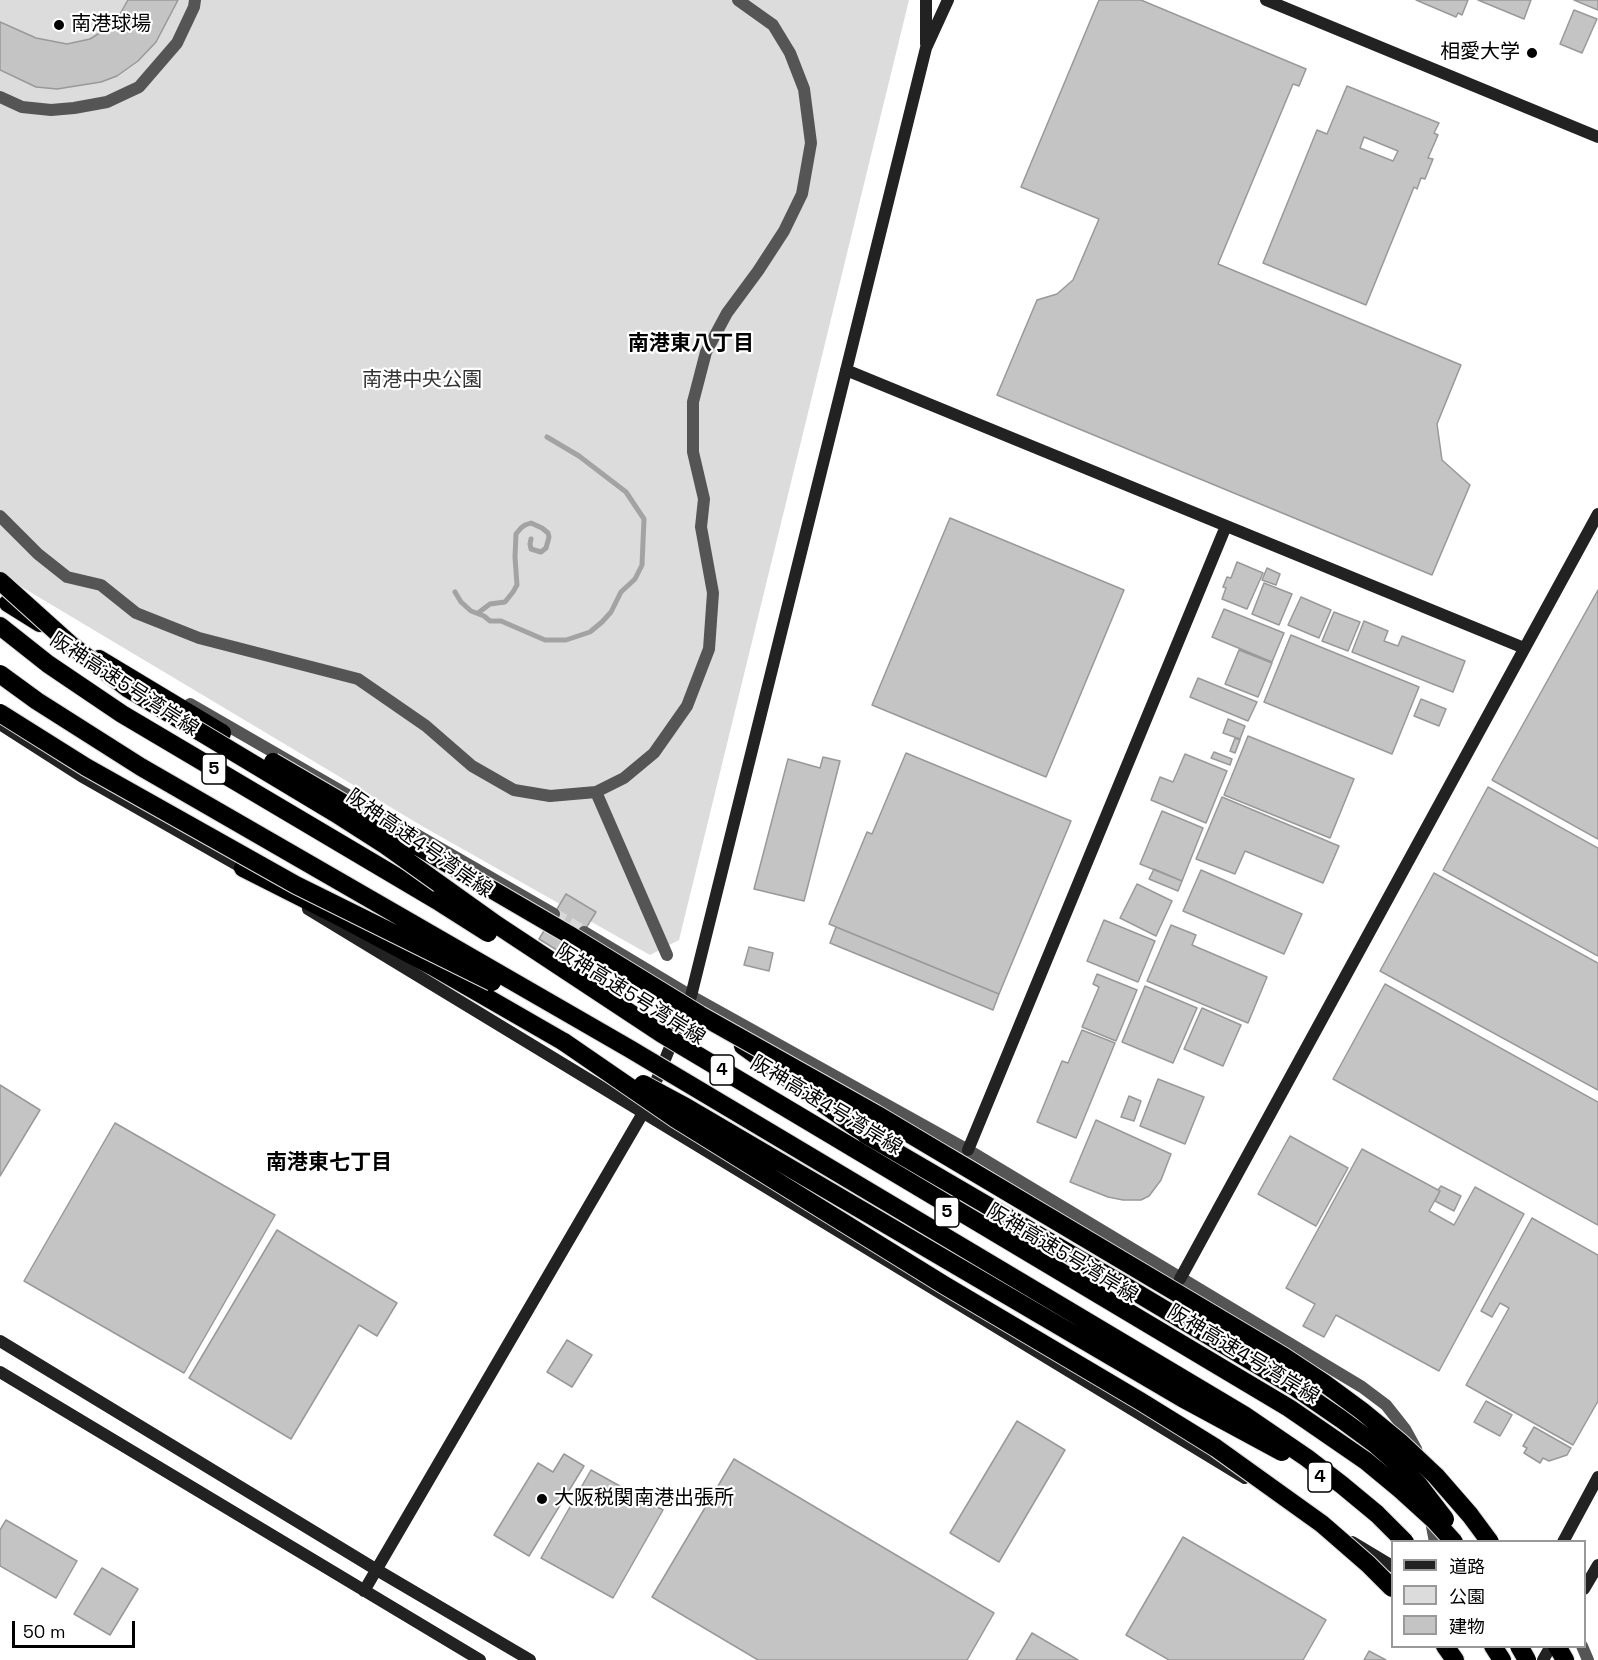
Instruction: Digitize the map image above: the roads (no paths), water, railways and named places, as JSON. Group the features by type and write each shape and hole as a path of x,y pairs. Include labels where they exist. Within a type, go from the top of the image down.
{"highway":[{"name":"阪神高速4号湾岸線","path":"0,581 69,644 127,688 385,845 497,925 662,1034 1298,1414 1366,1461 1434,1520 1452,1540"},
{"path":"4,601 222,733 568,934 700,1016 876,1114 1283,1356 1362,1410 1393,1437 1436,1476 1489,1540"},
{"name":"阪神高速5号湾岸線","path":"0,626 48,664 122,714 436,900 658,1040 1285,1413 1362,1467 1396,1495 1442,1540"},
{"name":"5","path":"0,674 141,767 630,1049 1244,1415 1342,1485 1377,1514 1403,1540"},
{"name":"4","path":"0,713 86,767 287,880 522,997 627,1055 1239,1420 1346,1497 1393,1540"},
{"path":"243,868 432,966 564,1042 686,1107 1172,1392 1342,1485"},
{"path":"700,1016 865,1134 1247,1358 1341,1419 1375,1444 1412,1478 1434,1504 1459,1540"},
{"path":"564,1042 676,1119 944,1285 1216,1448 1322,1524 1391,1587"},
{"path":"1445,1648 1455,1660"},
{"path":"1528,1648 1539,1660"}],"street":[{"path":"0,97 22,106 51,110 107,102 139,87 177,44 195,0"},
{"path":"0,516 38,554 67,577 101,585 136,613 200,638 358,679 426,726 472,766 514,790 550,796 596,792 624,778 654,753 687,706 708,649 713,593 701,527 704,499 693,452 693,402 706,352 727,313 784,231 802,194 811,143 804,89 790,53 773,25 738,0"},
{"path":"926,0 926,48"},
{"path":"364,1591 643,1113 691,996 926,48 948,0"},
{"path":"1270,1 1598,137"},
{"path":"846,370 1524,648"},
{"path":"1180,1279 1598,514"},
{"path":"968,1150 1226,526"},
{"path":"4,601 224,723 554,914"},
{"path":"0,724 81,776 243,868 353,938 1391,1565"},
{"path":"596,792 667,955"},
{"path":"584,932 691,996 968,1150 1362,1387 1386,1405 1405,1429 1416,1449 1423,1473 1435,1540"},
{"path":"0,1341 376,1570 530,1660"},
{"path":"0,1372 480,1660"},
{"path":"1564,1540 1598,1477"},
{"path":"1586,1585 1598,1564"},
{"path":"1521,1648 1539,1660 1550,1648"}],"waterway":[{"path":"455,592 461,602 471,611 490,621 501,621 545,640 566,640 590,632 602,622 611,612 621,592 635,579 642,565 644,519 626,492 579,456 547,437"},
{"path":"478,613 490,604 505,602 517,585 516,534 521,528 531,523 542,528 549,537 546,548 541,552 531,549 531,539"}],"tunnel":[{"path":"554,914 584,932"}],"place":[{"name":"南港球場","path":"59,25"},
{"name":"相愛大学","path":"1532,53"},
{"name":"大阪税関南港出張所","path":"542,1499"}],"district":[{"name":"南港東八丁目","path":"691,344"},
{"name":"南港東七丁目","path":"329,1163"}],"park label":[{"name":"南港中央公園","path":"422,381"}]}
